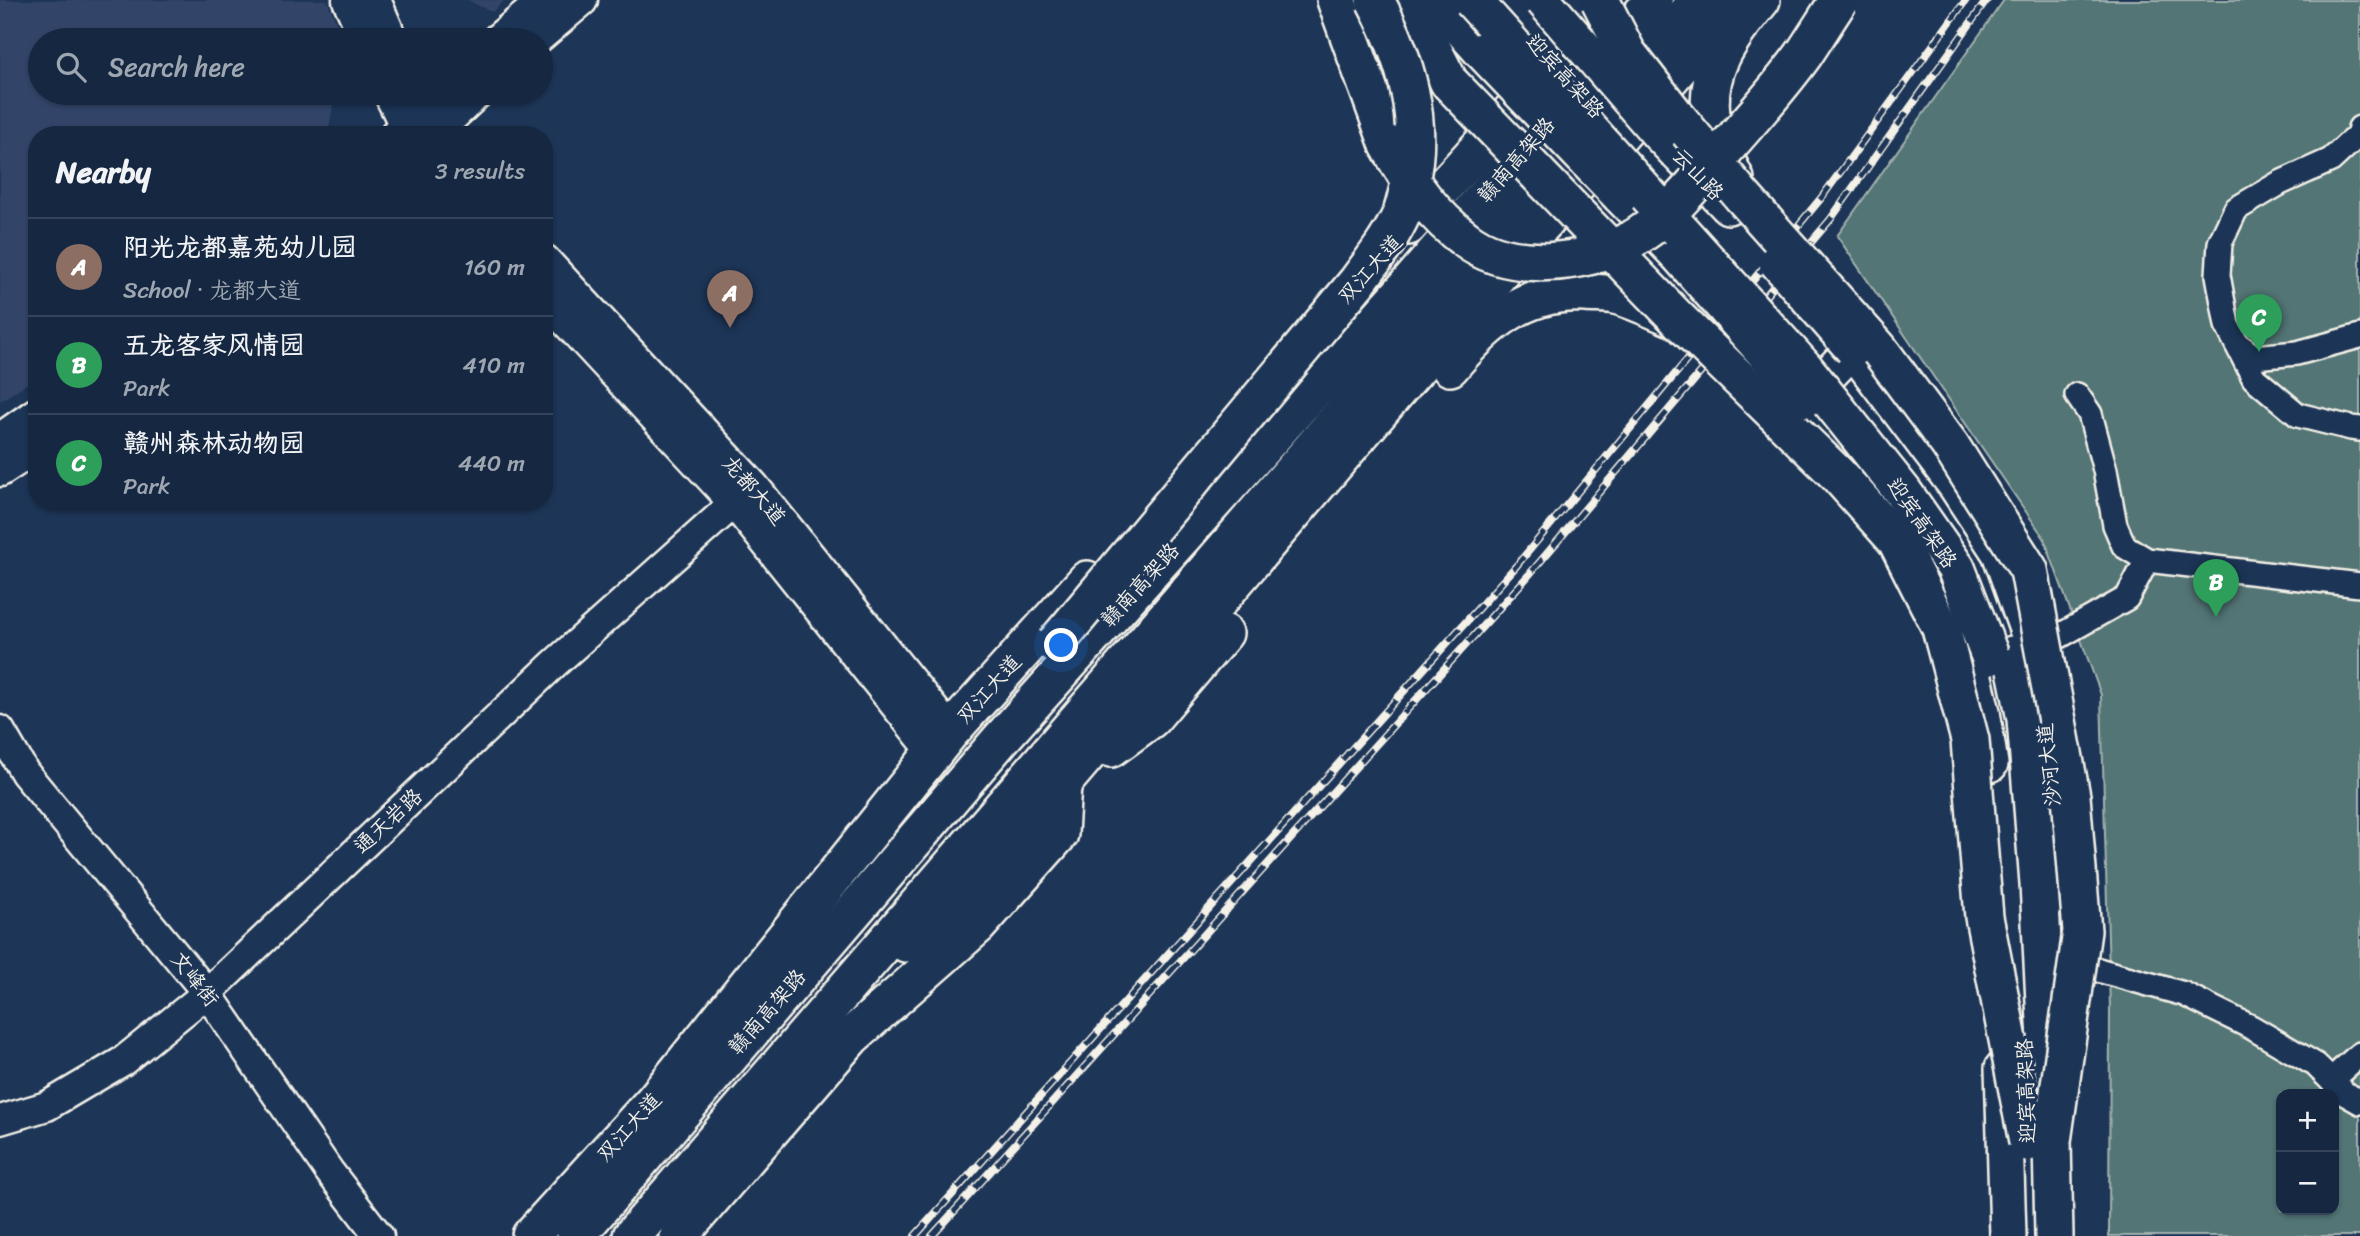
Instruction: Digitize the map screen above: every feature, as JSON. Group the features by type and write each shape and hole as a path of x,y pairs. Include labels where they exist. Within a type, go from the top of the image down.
{"highway":[{"path":"1336,0 1389,145 1404,175 1434,212 1466,241 1498,255 1531,262 1569,261 1595,256 1632,240 1658,221 1737,136 1803,55 1839,0"},
{"path":"1000,740 1055,644 1349,292 1384,246 1403,212 1415,162 1416,119 1408,79 1390,28 1375,0"},
{"path":"1416,0 1427,39 1449,82 1679,320 1838,475 1897,541 1941,628 1970,740 1984,917 2040,1141"},
{"name":"迎宾高架路","path":"1472,0 1805,369 1903,492 1956,568 1990,656 2004,724 2014,801 2040,1141 2054,1236"},
{"name":"迎宾高架路","path":"1497,0 1919,475 1972,560 2013,654 2026,719 2039,883 2040,1141 2031,1236"},
{"path":"1600,0 1627,53 1735,201 1878,348 1950,445 2029,570 2071,796 2082,930 2040,1141"},
{"name":"赣南高架路","path":"576,1236 1000,740 1402,292 1654,0"},
{"name":"赣南高架路","path":"632,1236 1699,0"},
{"path":"835,1000 947,910 1062,784 1399,388 1675,72 1733,0"},
{"path":"1735,201 1713,129 1710,87 1722,51 1762,0"},
{"name":"双江大道","path":"531,1236 654,1101 942,741 1525,97"},
{"path":"1062,784 1151,719 1473,340 1496,320 1521,305 1551,293 1579,293 1616,295 1679,320"},
{"path":"678,1236 852,1036 978,925 1059,834 1062,784"}],"main road":[{"path":"349,0 379,26"},
{"path":"516,28 546,0"},
{"path":"525,28 581,0"},
{"path":"1434,0 1678,256 1805,399 1908,524 1960,617 1982,712 1989,762 2008,1236"},
{"name":"云山路","path":"1543,0 1659,134 1735,201 1853,349"},
{"path":"403,105 421,121 452,105"},
{"name":"龙都大道","path":"553,271 744,494 942,741"},
{"name":"龙都大道","path":"553,305 744,494"},
{"path":"1805,399 1853,349"},
{"name":"沙河大道","path":"1853,349 1957,487 2000,553 2035,650 2054,782 2057,1005 2066,1236"},
{"path":"0,440 28,420"},
{"path":"0,470 28,452"}],"street":[{"path":"2360,128 2358,135 2330,160 2280,183 2236,209 2220,243 2218,275 2227,325 2254,378 2298,415 2360,429"},
{"path":"2237,344 2254,357 2297,353 2360,336"},
{"path":"2077,395 2090,414 2105,470 2115,525 2124,546 2147,560 2360,585"},
{"name":"通天岩路","path":"0,1120 47,1106 123,1061 207,993 554,664 744,494"},
{"path":"2035,650 2127,598 2147,560"},
{"name":"文峰街","path":"0,730 25,773 207,993 329,1171 379,1236"},
{"path":"2091,968 2184,994 2262,1033 2316,1065 2344,1093 2360,1102"},
{"path":"2330,1080 2360,1054"}],"shaded area":[{"path":"0,0 327,0 338,28 28,28 28,105 333,105 330,126 28,126 28,383 0,401"},
{"path":"467,0 505,0 492,12"}],"green space":[{"path":"2004,0 2360,0 2360,1236 2109,1236 2110,1008 2101,695 2044,538 1837,236"}],"railway":[{"path":"915,1236 1517,565 1822,197 1966,0"},
{"path":"932,1236 1528,576 1830,220 1987,0"}],"place":[{"name":"阳光龙都嘉苑幼儿园","path":"730,328"},
{"name":"赣州森林动物园","path":"2259,352"},
{"name":"五龙客家风情园","path":"2216,617"}]}
